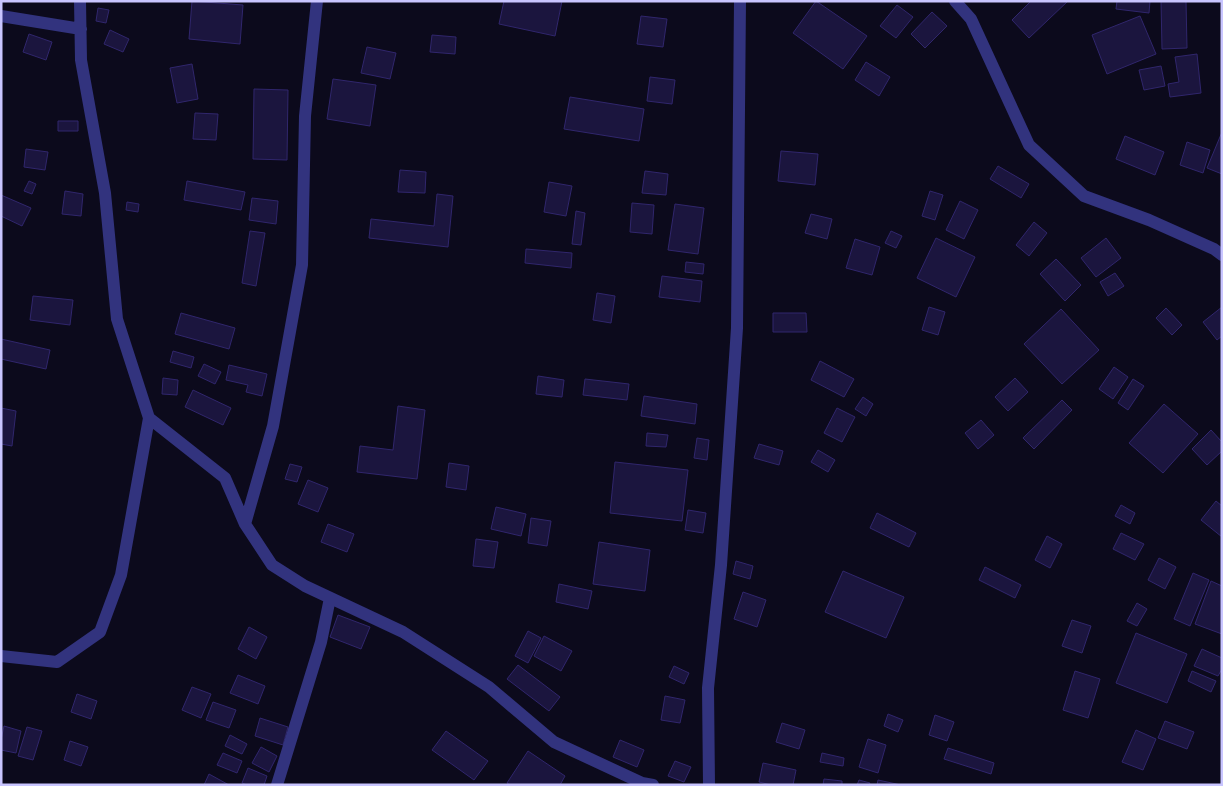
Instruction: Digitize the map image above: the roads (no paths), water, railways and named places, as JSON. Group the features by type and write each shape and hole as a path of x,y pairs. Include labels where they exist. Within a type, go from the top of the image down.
{"street":[{"path":"1,656 57,662 100,632 121,575 149,418 117,319 105,193 81,60 80,1"},
{"path":"245,524 273,426 302,264 306,116 316,1"},
{"path":"709,785 708,688 721,565 737,328 740,1"},
{"path":"955,1 971,19 1029,145 1084,196 1149,220 1214,249 1222,255"},
{"path":"1,16 80,28"},
{"path":"149,418 225,478 245,524 272,565 305,586 403,632 489,687 554,742 642,783 653,785"},
{"path":"277,785 321,642 330,598"}]}
